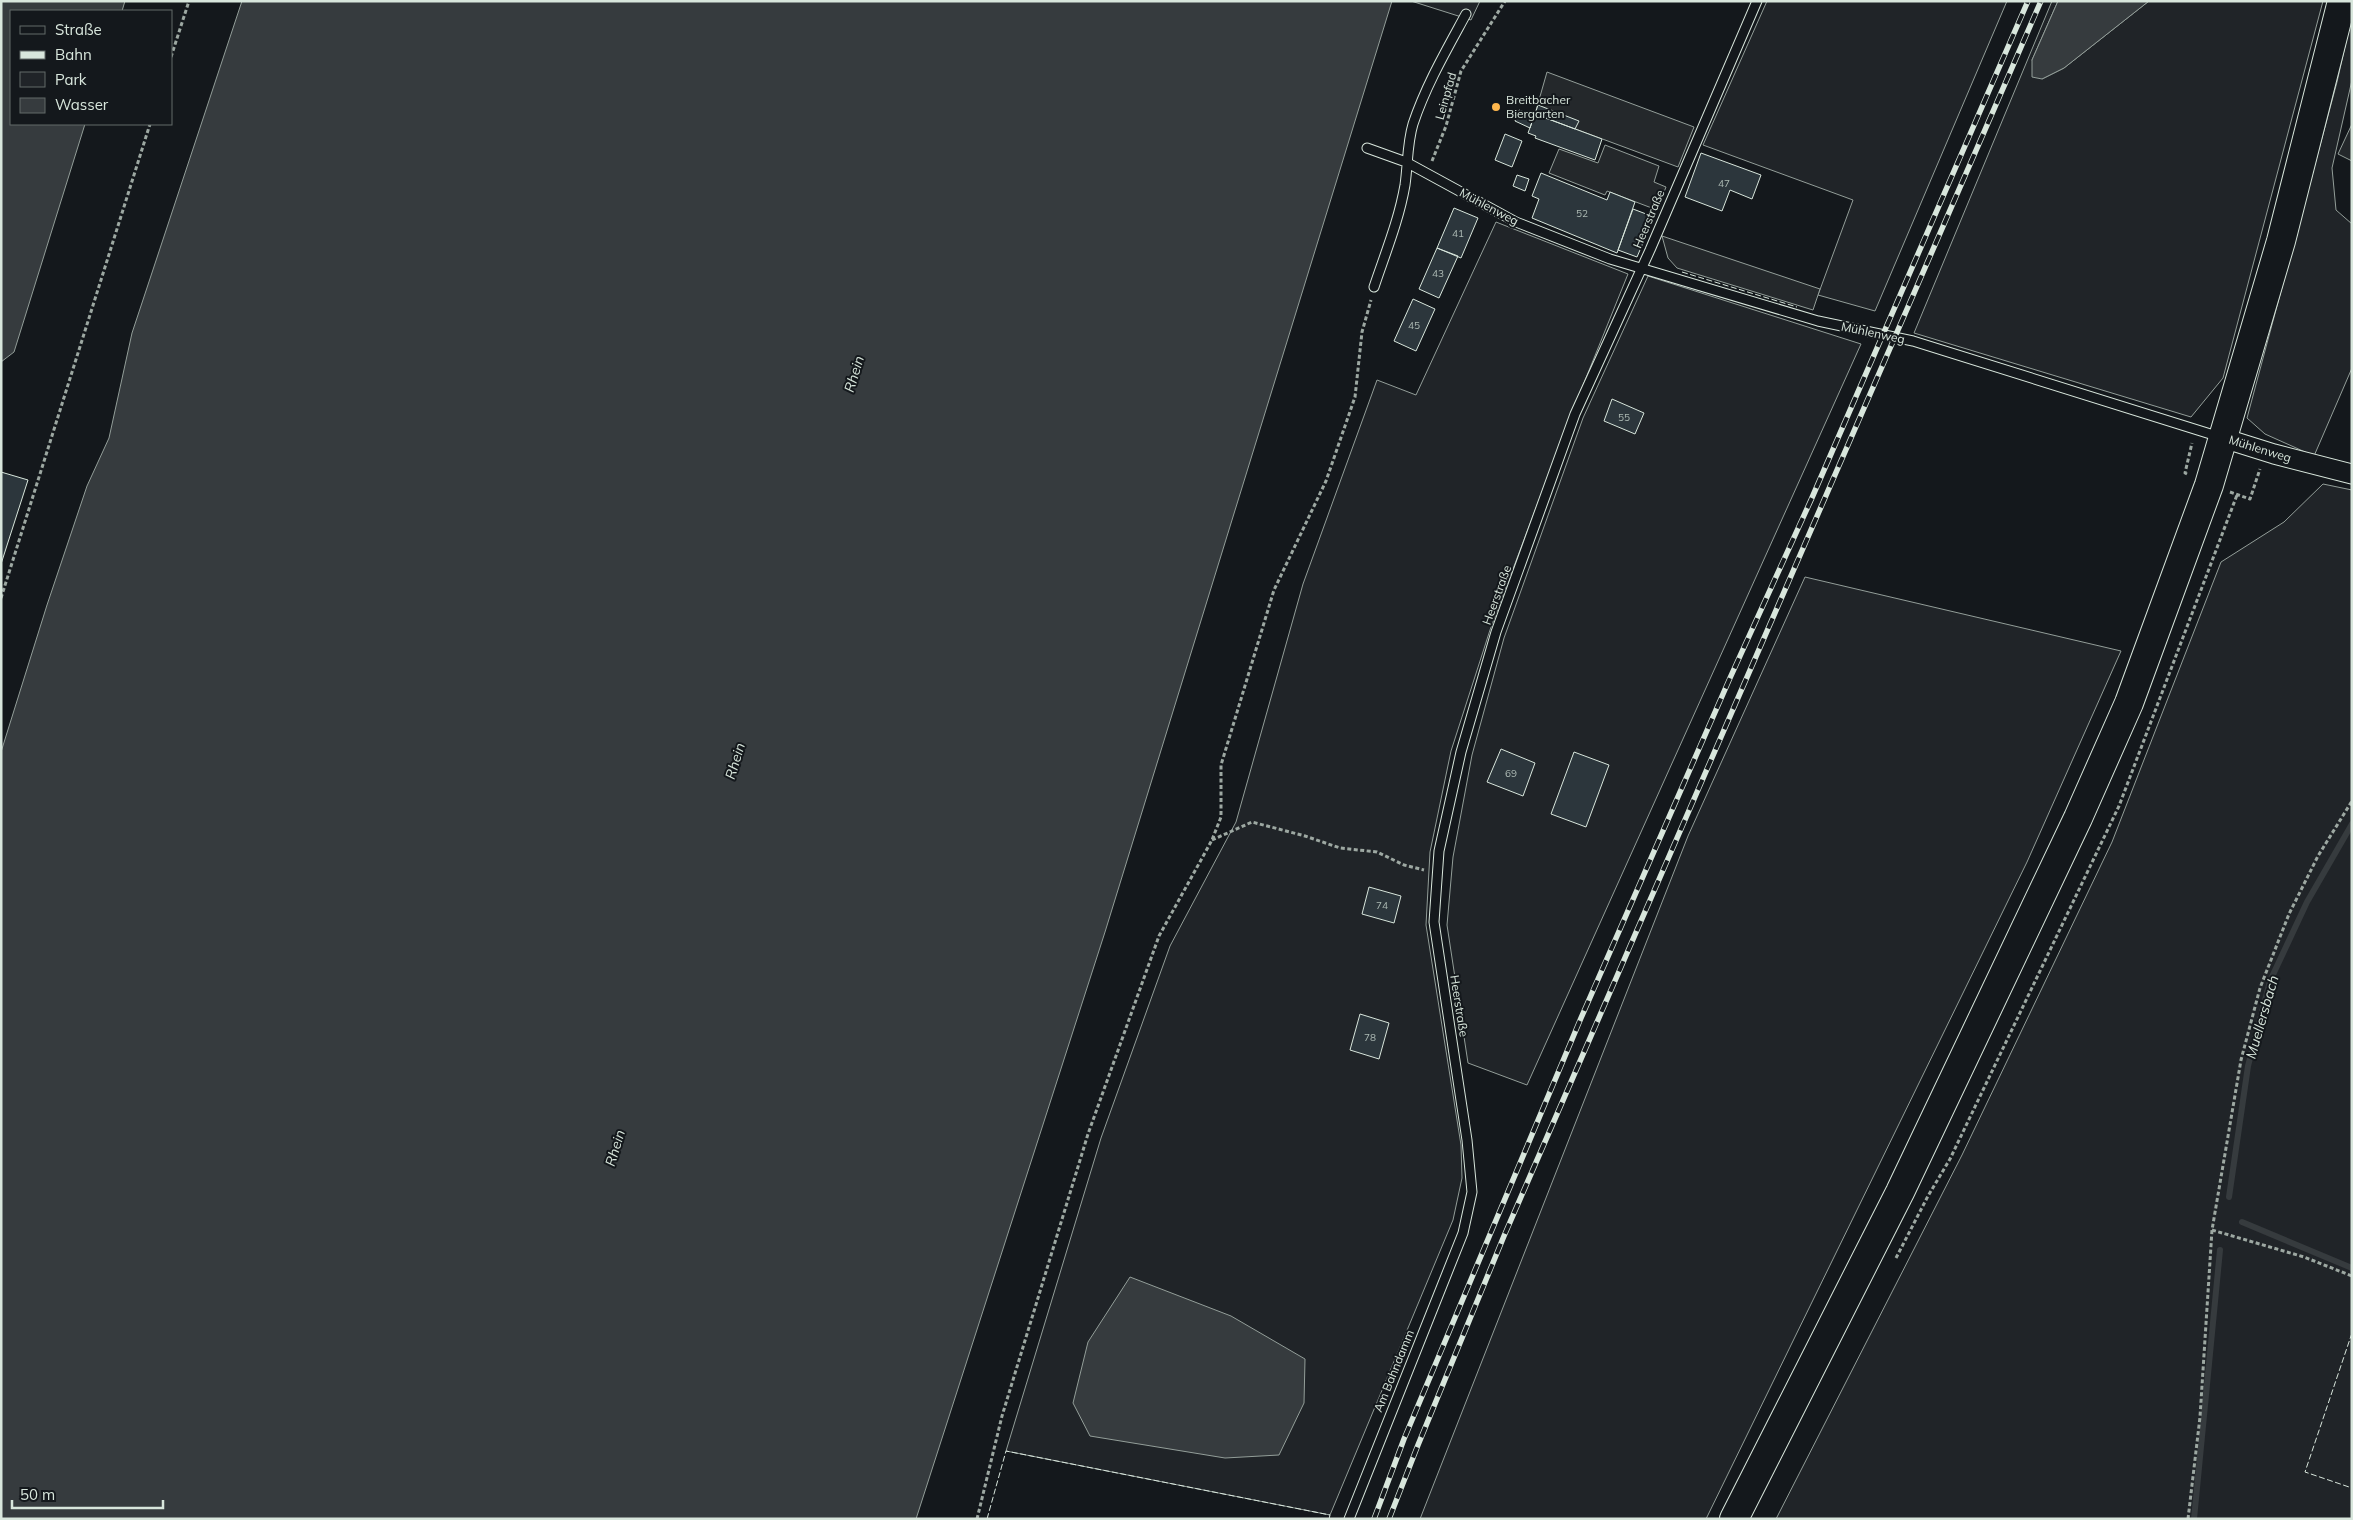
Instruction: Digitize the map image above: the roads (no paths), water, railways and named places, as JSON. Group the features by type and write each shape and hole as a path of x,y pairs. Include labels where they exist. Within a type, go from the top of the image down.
{"main road":[{"path":"1734,1519 1900,1192 2078,818 2129,703 2208,485 2223,438 2281,241 2342,1"}],"street":[{"name":"Mühlenweg","path":"2223,438 2352,474"}],"lane":[{"name":"Heerstraße","path":"1463,1233 1472,1192 1467,1140 1434,922 1436,874 1461,752 1496,632 1576,414 1642,268 1757,1"},
{"path":"1374,287 1398,216 1405,183 1406,162 1413,125 1429,85 1466,14"},
{"name":"Mühlenweg","path":"1367,148 1406,162 1516,222 1562,242 1642,268 1818,320 1913,341 2223,438"},
{"name":"Am Bahndamm","path":"1350,1519 1463,1233"}],"water":[{"path":"1,1 125,1 122,10 10,10 10,125 85,125 14,352 1,362"},
{"name":"Rhein","path":"242,1 1392,1 1105,932 916,1519 1,1519 1,752 87,486 109,438 132,333"},
{"path":"2058,1 2149,1 2064,68 2042,79 2032,77 2032,60"},
{"path":"1130,1277 1231,1316 1305,1359 1304,1403 1279,1455 1225,1458 1090,1436 1073,1403 1088,1342"}],"waterway":[{"name":"Muellersbach","path":"2229,1197 2248,1066 2270,981 2307,902 2352,824"},
{"name":"Muellersbach","path":"2242,1222 2352,1268"},
{"path":"2194,1519 2220,1250"}],"railway":[{"path":"1374,1519 1404,1439 1581,1018 1730,678 1811,500 2028,1"},
{"path":"1389,1519 1504,1236 2041,1"}],"place":[{"name":"Breitbacher Biergarten","path":"1496,107"}]}
